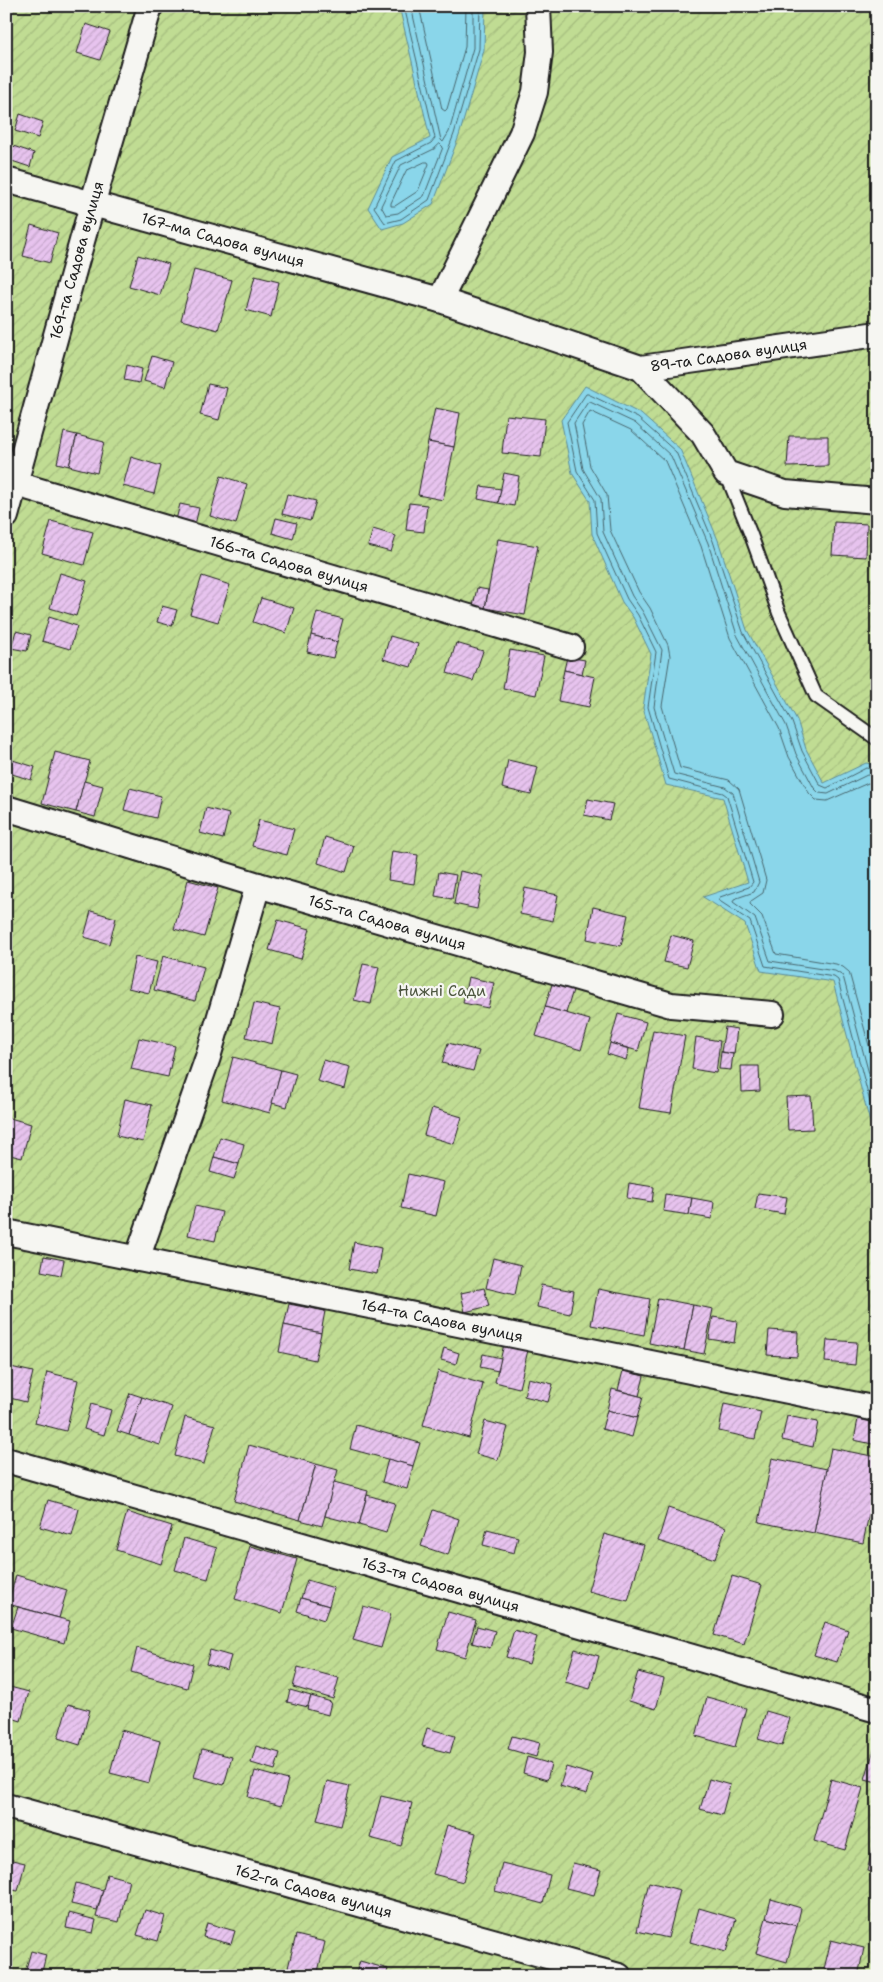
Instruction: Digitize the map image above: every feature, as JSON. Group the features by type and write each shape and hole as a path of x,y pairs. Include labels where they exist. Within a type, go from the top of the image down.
{"street":[{"name":"169-та Садова вулиця","path":"6,516 11,482 150,6"},
{"path":"440,300 522,133 535,92 540,52 538,6"},
{"name":"167-ма Садова вулиця","path":"6,180 440,300"},
{"name":"89-та Садова вулиця","path":"440,300 641,368 877,334"},
{"path":"641,368 703,434 726,473 785,493 877,501"},
{"name":"166-та Садова вулиця","path":"11,482 571,647"},
{"name":"165-та Садова вулиця","path":"6,808 258,885 671,1005 772,1014"},
{"path":"137,1259 208,1057 258,885"},
{"name":"164-та Садова вулиця","path":"6,1232 877,1409"},
{"name":"163-тя Садова вулиця","path":"6,1460 877,1710"},
{"name":"162-га Садова вулиця","path":"6,1806 619,1976"}],"lane":[{"path":"726,473 779,613 816,696 877,739"}],"green space":[{"name":"Нижні Сади","path":"6,6 877,6 877,1976 6,1976"}],"water":[{"path":"399,6 485,6 484,50 459,136 433,204 403,223 382,229 368,208 392,157 430,138"},
{"path":"585,386 641,414 680,449 718,540 747,630 797,720 806,749 824,783 866,763 877,765 877,1149 833,982 761,971 745,924 703,897 748,882 723,798 666,785 643,708 651,654 633,617 622,602 592,534 590,501 572,473 561,420"}],"building":[{"path":"86,24 110,32 100,60 77,53"},
{"path":"20,114 43,122 38,138 15,131"},
{"path":"7,144 34,153 30,167 6,159"},
{"path":"31,225 58,233 50,263 23,256"},
{"path":"138,255 169,264 160,295 129,286"},
{"path":"194,270 232,280 218,330 181,320"},
{"path":"255,276 279,282 271,317 246,310"},
{"path":"152,356 172,362 165,387 144,381"},
{"path":"127,365 142,369 139,383 124,380"},
{"path":"208,384 227,388 219,420 200,415"},
{"path":"435,408 460,413 454,447 428,442"},
{"path":"506,415 545,419 541,457 502,453"},
{"path":"64,432 77,435 69,466 57,463"},
{"path":"77,435 104,442 97,473 69,466"},
{"path":"789,436 828,436 828,466 787,467"},
{"path":"428,442 454,447 443,500 418,495"},
{"path":"131,457 161,466 154,494 123,486"},
{"path":"504,473 519,476 514,506 498,503"},
{"path":"221,476 247,484 236,524 210,516"},
{"path":"481,486 501,489 498,503 478,499"},
{"path":"287,494 316,501 310,521 282,514"},
{"path":"409,503 427,505 424,532 406,530"},
{"path":"180,504 199,508 194,529 175,524"},
{"path":"276,518 297,523 293,539 272,533"},
{"path":"51,521 93,532 84,565 42,553"},
{"path":"834,522 867,524 866,557 832,555"},
{"path":"373,529 396,536 391,552 368,546"},
{"path":"498,539 538,546 525,615 485,608"},
{"path":"60,573 87,581 76,616 50,608"},
{"path":"202,576 230,585 218,622 190,614"},
{"path":"477,588 488,590 485,608 473,606"},
{"path":"261,598 294,608 286,633 253,622"},
{"path":"162,606 177,610 172,626 157,622"},
{"path":"317,612 343,619 337,642 311,635"},
{"path":"49,617 77,626 70,649 42,641"},
{"path":"16,631 31,635 27,651 11,648"},
{"path":"311,635 337,642 333,658 307,652"},
{"path":"390,636 418,644 411,667 383,659"},
{"path":"456,643 483,651 473,681 447,673"},
{"path":"510,650 544,656 536,695 503,688"},
{"path":"567,657 585,660 582,674 564,670"},
{"path":"564,670 595,677 589,707 558,701"},
{"path":"55,752 90,761 76,812 42,803"},
{"path":"6,758 35,767 31,780 6,772"},
{"path":"508,760 538,767 531,795 502,788"},
{"path":"84,781 103,786 95,817 76,812"},
{"path":"130,788 161,796 156,818 124,810"},
{"path":"588,799 613,804 609,820 584,815"},
{"path":"206,808 229,814 223,839 200,833"},
{"path":"259,820 294,829 287,855 252,846"},
{"path":"325,837 354,846 346,872 318,863"},
{"path":"392,851 418,855 414,884 388,880"},
{"path":"460,871 483,876 477,909 454,904"},
{"path":"439,872 456,875 452,899 435,896"},
{"path":"188,880 218,888 204,937 174,929"},
{"path":"525,888 558,895 553,921 520,914"},
{"path":"593,907 628,915 621,946 587,939"},
{"path":"91,911 116,918 109,944 84,937"},
{"path":"278,920 310,929 301,959 269,950"},
{"path":"671,935 694,941 687,967 664,962"},
{"path":"163,956 204,967 195,1001 154,990"},
{"path":"135,957 157,962 149,993 128,988"},
{"path":"363,964 379,967 371,1004 354,1000"},
{"path":"468,977 494,983 488,1008 463,1003"},
{"path":"553,981 574,987 566,1013 545,1007"},
{"path":"254,1003 280,1009 272,1044 246,1037"},
{"path":"545,1007 590,1020 581,1050 536,1036"},
{"path":"618,1014 646,1022 638,1051 610,1043"},
{"path":"725,1027 737,1029 734,1054 721,1052"},
{"path":"653,1030 685,1036 671,1113 639,1108"},
{"path":"696,1037 720,1041 716,1073 692,1069"},
{"path":"139,1038 175,1046 168,1077 131,1069"},
{"path":"448,1043 479,1051 473,1071 442,1063"},
{"path":"610,1043 629,1049 626,1060 607,1054"},
{"path":"721,1052 733,1054 731,1070 719,1069"},
{"path":"233,1057 281,1070 270,1113 222,1100"},
{"path":"323,1060 350,1067 345,1089 317,1081"},
{"path":"741,1066 759,1066 760,1091 742,1092"},
{"path":"281,1070 296,1074 287,1107 272,1103"},
{"path":"811,1096 813,1129 788,1130 786,1097"},
{"path":"125,1099 152,1105 143,1142 117,1136"},
{"path":"432,1108 462,1117 454,1144 424,1135"},
{"path":"6,1117 31,1124 22,1158 6,1154"},
{"path":"220,1137 244,1144 239,1164 214,1157"},
{"path":"214,1157 239,1164 234,1179 210,1172"},
{"path":"408,1174 444,1182 436,1216 401,1208"},
{"path":"629,1183 654,1187 652,1202 627,1198"},
{"path":"758,1193 787,1197 784,1214 755,1209"},
{"path":"665,1194 692,1198 689,1215 663,1211"},
{"path":"692,1198 714,1202 712,1219 689,1215"},
{"path":"195,1206 222,1212 215,1241 188,1235"},
{"path":"354,1242 381,1248 377,1274 349,1269"},
{"path":"44,1256 64,1260 61,1275 41,1271"},
{"path":"493,1258 521,1265 515,1295 486,1288"},
{"path":"541,1285 574,1291 570,1314 537,1307"},
{"path":"484,1288 489,1306 465,1312 461,1293"},
{"path":"598,1289 650,1299 644,1335 591,1325"},
{"path":"658,1298 693,1305 684,1350 649,1343"},
{"path":"289,1304 325,1311 321,1333 284,1325"},
{"path":"693,1305 713,1309 704,1354 684,1350"},
{"path":"713,1317 737,1321 734,1343 709,1339"},
{"path":"284,1325 321,1333 315,1360 279,1352"},
{"path":"769,1330 798,1332 797,1357 767,1355"},
{"path":"827,1340 857,1342 855,1365 825,1362"},
{"path":"504,1344 528,1350 519,1388 495,1382"},
{"path":"444,1348 459,1353 456,1364 441,1360"},
{"path":"483,1354 501,1358 498,1371 480,1367"},
{"path":"6,1366 33,1372 26,1402 6,1397"},
{"path":"438,1371 483,1384 469,1438 423,1425"},
{"path":"623,1371 644,1376 639,1396 618,1390"},
{"path":"47,1372 78,1380 66,1431 35,1423"},
{"path":"528,1378 553,1384 548,1402 524,1396"},
{"path":"612,1389 643,1397 637,1418 607,1410"},
{"path":"130,1393 142,1397 129,1435 117,1431"},
{"path":"142,1397 172,1407 160,1445 129,1435"},
{"path":"91,1404 111,1410 104,1435 84,1429"},
{"path":"724,1404 761,1412 755,1439 719,1431"},
{"path":"607,1410 637,1418 632,1437 602,1429"},
{"path":"787,1416 818,1422 813,1447 782,1440"},
{"path":"185,1417 215,1425 204,1464 175,1456"},
{"path":"858,1419 877,1423 877,1445 854,1440"},
{"path":"485,1421 508,1427 498,1460 476,1454"},
{"path":"356,1425 420,1443 413,1466 350,1449"},
{"path":"249,1445 316,1464 300,1520 234,1501"},
{"path":"831,1448 877,1457 877,1475 863,1543 814,1533"},
{"path":"772,1458 827,1469 814,1533 759,1522"},
{"path":"388,1459 413,1466 407,1489 382,1482"},
{"path":"316,1464 338,1470 322,1526 300,1520"},
{"path":"334,1482 368,1491 359,1525 325,1516"},
{"path":"367,1495 395,1503 386,1533 359,1525"},
{"path":"48,1500 79,1509 72,1536 40,1527"},
{"path":"668,1508 726,1527 715,1559 658,1541"},
{"path":"433,1510 459,1519 448,1555 421,1546"},
{"path":"127,1512 172,1526 161,1564 116,1550"},
{"path":"487,1529 518,1537 514,1553 483,1545"},
{"path":"604,1534 644,1545 628,1601 588,1591"},
{"path":"184,1538 217,1548 208,1579 175,1570"},
{"path":"250,1546 297,1559 282,1613 235,1599"},
{"path":"16,1575 67,1590 59,1618 8,1604"},
{"path":"732,1576 762,1585 744,1644 714,1635"},
{"path":"307,1580 334,1588 329,1606 301,1598"},
{"path":"301,1598 329,1606 324,1620 297,1611"},
{"path":"363,1606 391,1614 381,1648 353,1640"},
{"path":"18,1607 70,1621 64,1643 11,1628"},
{"path":"448,1612 476,1620 465,1657 437,1649"},
{"path":"825,1622 848,1630 837,1662 814,1655"},
{"path":"477,1626 495,1631 490,1648 472,1643"},
{"path":"514,1630 537,1637 529,1664 506,1657"},
{"path":"137,1648 193,1664 187,1688 131,1672"},
{"path":"575,1649 599,1656 590,1689 565,1682"},
{"path":"210,1650 231,1656 227,1670 206,1664"},
{"path":"298,1667 339,1678 333,1699 293,1687"},
{"path":"638,1672 664,1679 656,1709 629,1701"},
{"path":"6,1686 29,1692 21,1721 6,1716"},
{"path":"290,1690 311,1696 308,1707 287,1702"},
{"path":"311,1696 331,1702 328,1715 307,1709"},
{"path":"707,1697 746,1708 735,1747 696,1736"},
{"path":"68,1704 90,1710 80,1745 58,1738"},
{"path":"766,1711 790,1718 782,1746 758,1739"},
{"path":"427,1728 455,1736 450,1753 422,1746"},
{"path":"121,1730 160,1741 149,1783 110,1773"},
{"path":"512,1736 540,1743 536,1757 508,1749"},
{"path":"877,1740 877,1782 865,1779"},
{"path":"256,1746 280,1753 275,1770 251,1763"},
{"path":"202,1749 232,1757 224,1785 194,1777"},
{"path":"527,1757 551,1764 547,1780 523,1773"},
{"path":"566,1767 593,1775 587,1794 560,1786"},
{"path":"255,1771 288,1780 281,1806 248,1797"},
{"path":"709,1779 730,1785 722,1815 700,1809"},
{"path":"831,1779 863,1788 845,1850 814,1841"},
{"path":"327,1781 350,1786 340,1826 317,1820"},
{"path":"381,1796 412,1803 401,1846 370,1838"},
{"path":"447,1825 476,1833 463,1882 433,1874"},
{"path":"874,1843 877,1844 877,1874 867,1871"},
{"path":"8,1859 25,1863 18,1891 6,1889"},
{"path":"502,1863 550,1875 543,1904 495,1891"},
{"path":"573,1863 601,1870 594,1895 566,1888"},
{"path":"107,1874 129,1880 119,1922 96,1917"},
{"path":"649,1882 680,1890 668,1938 637,1931"},
{"path":"76,1883 103,1890 97,1910 71,1904"},
{"path":"771,1899 801,1908 797,1926 766,1918"},
{"path":"699,1908 736,1919 726,1952 690,1942"},
{"path":"145,1910 165,1916 158,1941 137,1935"},
{"path":"69,1913 96,1920 93,1933 66,1928"},
{"path":"766,1918 797,1926 787,1962 756,1953"},
{"path":"207,1923 235,1931 231,1944 203,1937"},
{"path":"296,1935 325,1942 317,1976 286,1976"},
{"path":"831,1940 864,1948 858,1976 824,1969"},
{"path":"31,1951 46,1955 41,1976 24,1976"},
{"path":"360,1961 388,1969 386,1976 355,1976"},
{"path":"92,1970 109,1974 109,1976 90,1976"}]}
